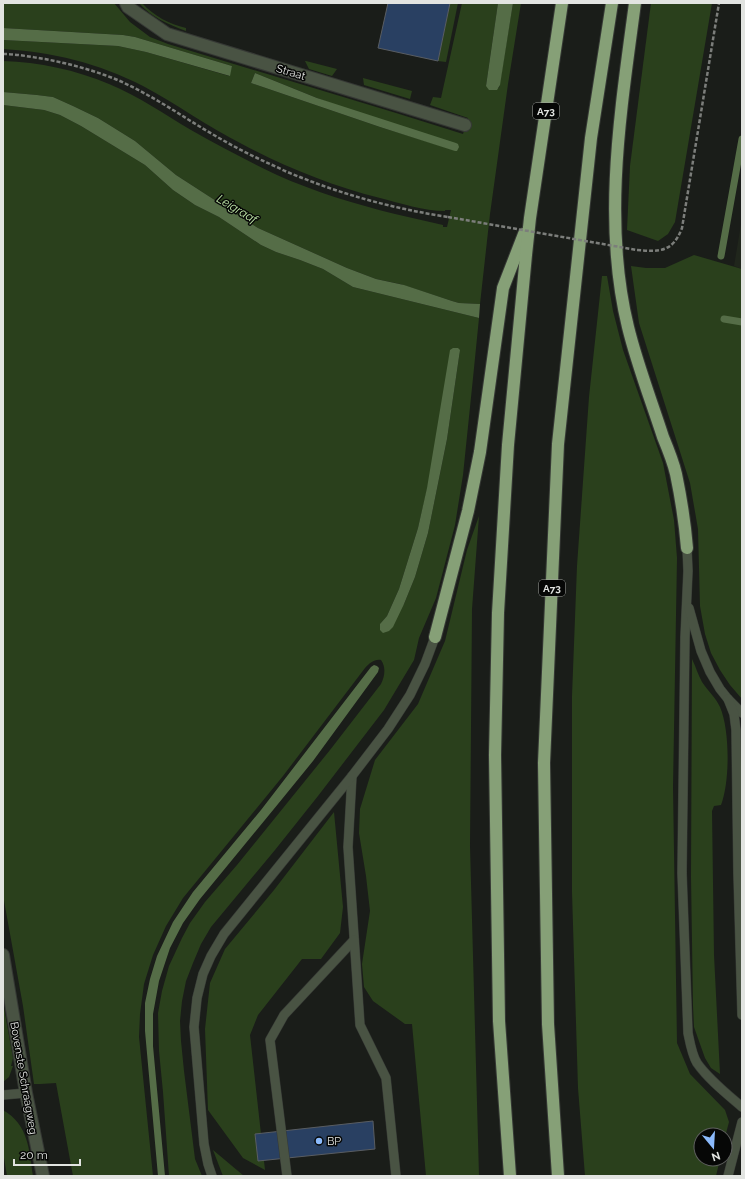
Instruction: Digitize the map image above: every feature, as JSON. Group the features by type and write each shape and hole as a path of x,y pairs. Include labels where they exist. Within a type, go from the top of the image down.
{"highway":[{"name":"A73","path":"510,1176 499,1021 495,755 498,613 508,445 530,218 562,3"},
{"name":"A73","path":"558,1176 548,1024 544,763 558,444 590,138 612,3"},
{"path":"635,3 615,174 615,220 620,287 628,328 639,365 676,473 687,548"},
{"name":"A73","path":"435,637 473,489 480,452 504,288 530,218"}],"street":[{"name":"Straat","path":"126,3 128,7 168,34 465,126"},
{"name":"Bovenste Schraagweg","path":"3,955 26,1093 43,1176"}],"lane":[{"path":"687,548 688,571 685,637 682,873 688,1033 691,1048 697,1062 711,1079 742,1107"},
{"path":"687,591 690,610 701,651 710,672 720,689 742,713"},
{"name":"A73","path":"212,1176 204,1144 194,1027 197,998 203,974 211,956 224,934 352,776 388,729 410,694 425,664 435,637"},
{"path":"728,699 734,714 736,730 742,1014"},
{"path":"352,776 348,847 360,1025 386,1078 396,1176"},
{"path":"287,1176 270,1040 284,1015 354,940"},
{"path":"3,1095 26,1093"},
{"path":"728,1176 742,1122"}],"path":[{"path":"3,54 65,63 91,70 121,82 151,97 256,158 344,194 412,211 637,250 658,251 665,249 676,240 682,228 719,3"}],"shaded area":[{"path":"3,3 114,3 130,22 150,37 168,44 463,134 468,118 430,105 433,97 441,98 462,3 498,3 486,86 499,88 513,3 521,3 490,214 480,304 459,303 400,284 376,279 347,268 258,228 176,175 135,141 98,118 53,97 3,92 3,61 44,65 84,75 109,84 141,100 223,148 277,175 335,197 380,210 443,225 443,227 447,227 451,210 437,211 412,206 344,188 309,175 229,137 156,93 126,78 74,60 39,53 3,49 3,40 118,46 146,52 229,76 232,66 135,37 123,35 3,28","holes":["255,73 457,151 380,127 251,83"]},
{"path":"139,3 142,3 162,19 186,28 186,31 155,17"},
{"path":"450,3 458,3 446,62 438,61"},
{"path":"498,3 513,3 500,85 497,90 489,90 486,86"},
{"path":"651,3 712,3 675,222 668,234 658,241 627,230 630,166"},
{"path":"3,28 123,35 135,37 232,66 230,76 146,52 118,46 3,40"},
{"path":"305,61 337,69 332,76 309,69"},
{"path":"255,73 317,98 456,143 459,147 457,151 455,151 251,83"},
{"path":"363,78 412,91 410,99 364,85"},
{"path":"3,92 53,97 73,106 98,118 135,141 176,175 258,228 347,268 376,279 404,285 459,303 480,304 479,318 353,287 323,269 261,245 219,217 195,205 173,190 145,165 81,126 60,115 44,110 3,105"},
{"path":"3,105 44,110 60,115 145,165 173,190 195,205 219,217 261,245 323,269 353,287 479,318 463,475 455,525 436,598 419,638 414,660 384,710 275,850 211,927 201,944 186,981 180,1021 181,1041 195,1159 202,1176 169,1176 159,1051 158,1013 169,966 190,923 205,902 237,865 330,750 381,684 384,666 381,660 370,663 365,668 283,776 183,898 166,926 153,955 144,984 139,1037 153,1176 73,1176 56,1083 34,1084 23,1006 3,895","holes":["460,350 447,439 428,533 415,577 404,604 380,624 387,616 399,589 418,528"]},
{"path":"742,218 742,269 734,266"},
{"path":"694,255 742,269 742,699 720,670 711,653 705,634 700,606 698,529 690,483 639,323 631,266 665,268"},
{"path":"602,276 607,276 613,311 623,350 663,463 674,520 677,558 673,787 677,1043 690,1074 725,1110 729,1122 728,1127 693,1127 693,1167 718,1167 716,1176 585,1176 578,1088 572,892 572,696 577,566 589,397"},
{"path":"453,348 458,348 460,350 447,439 428,533 415,577 404,604 393,627 389,631 383,633 380,630 380,624 387,616 399,589 418,528 427,488 450,350"},
{"path":"479,516 472,609 470,846 479,1176 426,1176 412,1024 405,1024 373,1001 364,987 362,964 370,911 359,833 360,809 375,760 418,704 445,641 467,550"},
{"path":"692,659 699,677 720,707 726,729 728,756 724,795 721,805 714,806 712,811 714,955 720,1074 711,1068 705,1058 694,1027 691,877"},
{"path":"374,665 379,668 378,672 313,761 200,899 183,923 170,948 159,981 153,1014 153,1046 165,1176 158,1176 145,1031 145,1003 157,956 173,922 193,892 261,810"},
{"path":"334,812 343,907 340,933 321,959 302,959 258,1015 250,1035 265,1170 243,1158 208,1110 205,1029 210,983 225,949 274,890"},
{"path":"3,1002 13,1058 11,1066 13,1066 9,1077 3,1082"},
{"path":"3,1110 12,1116 23,1131 29,1148 33,1176 7,1176 3,1152"},
{"path":"213,1150 244,1176 223,1176"}],"building":[{"path":"388,3 450,3 438,61 378,48"},
{"path":"373,1121 375,1149 258,1161 255,1134"}],"waterway":[{"path":"721,256 742,139"},
{"name":"Leigraaf","path":"724,319 742,322"}],"place":[{"name":"BP","path":"319,1141"}]}
